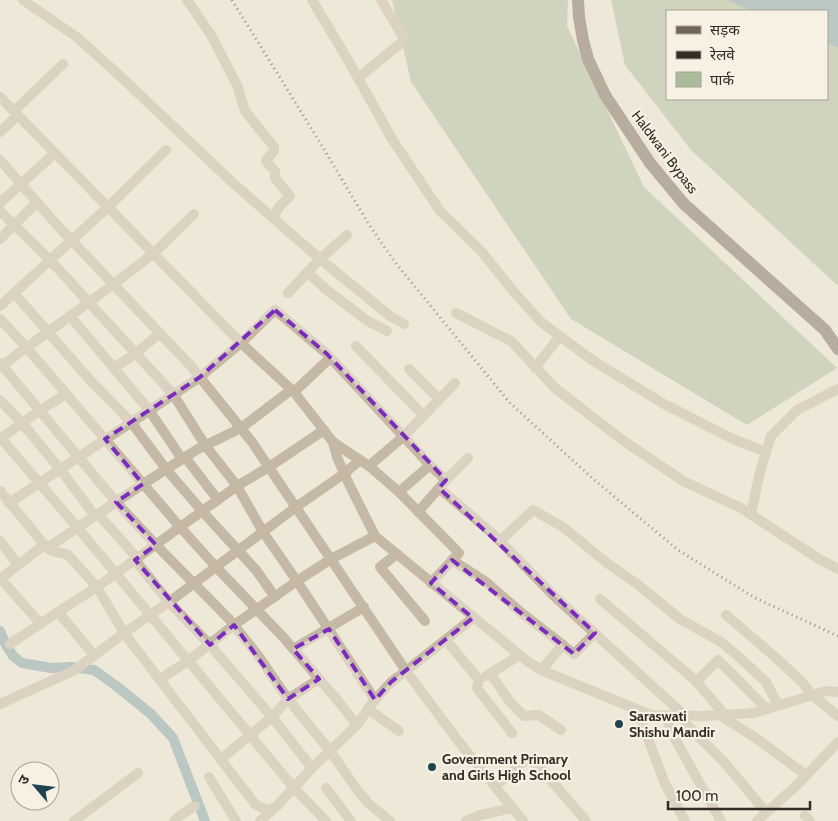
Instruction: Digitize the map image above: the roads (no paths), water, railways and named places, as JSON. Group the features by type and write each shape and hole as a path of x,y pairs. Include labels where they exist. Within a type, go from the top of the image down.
{"main road":[{"name":"Haldwani Bypass","path":"578,0 579,17 588,59 605,95 650,163 684,204 825,330 838,349"},
{"name":"Haldwani Bypass","path":"825,330 838,336"}],"street":[{"path":"23,0 78,38 272,218 390,316 404,324"},
{"path":"187,0 211,35 237,85 245,111 274,147 266,161 275,171 275,178 290,196 272,218"},
{"path":"325,0 313,3 392,139 440,211 482,252 540,322 592,360 664,404 735,440 766,452"},
{"path":"358,78 401,42 402,35 381,0"},
{"path":"0,132 62,64"},
{"path":"0,97 241,342 292,391 333,442 365,463 399,492 460,553 431,582"},
{"path":"0,306 108,207 166,150"},
{"path":"0,203 55,153"},
{"path":"0,160 200,377 241,428 406,671 523,821"},
{"path":"0,239 37,202"},
{"path":"0,211 50,260 174,394 205,446 237,486 263,532 375,700"},
{"path":"194,214 154,253 49,332 1,365 116,502 234,626 363,797 390,821"},
{"path":"288,293 346,235"},
{"path":"308,273 326,290 366,320 387,331"},
{"path":"14,293 89,379 131,422 166,469 256,570 275,598"},
{"path":"10,503 200,377 275,310 330,358 404,436 430,465 443,484 554,597 595,633 681,715 766,812"},
{"path":"456,313 511,341 554,388 621,439 682,481 741,508 819,559 838,569"},
{"path":"70,316 149,410 218,500"},
{"path":"0,319 180,527 293,649 356,725"},
{"path":"114,368 160,333"},
{"path":"535,368 560,336"},
{"path":"356,346 423,416"},
{"path":"40,623 0,578 46,546 166,469 241,428 292,391 330,358"},
{"path":"409,369 439,399"},
{"path":"0,704 77,668 296,507 404,436 455,383"},
{"path":"751,514 760,472 771,436 797,410 838,389"},
{"path":"66,394 0,438 151,615 294,788 326,821"},
{"path":"0,400 22,423 169,602 210,645 272,716 312,768"},
{"path":"10,644 116,574 237,486 324,430"},
{"path":"333,442 337,457 349,484 375,536 473,618 541,670 651,715 704,716 754,713 812,694 826,691 838,692"},
{"path":"418,512 468,458"},
{"path":"399,492 430,465"},
{"path":"0,491 46,546 53,552 68,555 97,587 124,633 256,804 266,810 276,807"},
{"path":"500,541 534,510 563,527 680,619 721,642 738,656 766,682 773,707"},
{"path":"160,679 188,661 297,581 331,559 375,536"},
{"path":"0,541 18,565"},
{"path":"397,554 380,567 425,622"},
{"path":"452,560 486,582 574,654 595,633"},
{"path":"600,599 696,682 722,715 806,776"},
{"path":"293,649 364,607"},
{"path":"58,612 94,655"},
{"path":"726,615 795,675 812,694 838,716"},
{"path":"263,820 356,725 391,682 473,618"},
{"path":"446,640 479,680"},
{"path":"541,670 563,645"},
{"path":"512,733 477,688 479,680 520,655"},
{"path":"696,682 718,660 773,707"},
{"path":"490,673 510,702 524,716 539,715 561,730"},
{"path":"220,759 272,716 288,699 319,679"},
{"path":"368,709 400,731"},
{"path":"637,709 665,784 685,821"},
{"path":"665,715 676,739 722,821"},
{"path":"757,821 806,776 838,742"},
{"path":"495,786 526,760 536,764 586,821"},
{"path":"74,821 138,773"},
{"path":"209,777 236,821"},
{"path":"326,788 348,820"},
{"path":"174,821 195,806"},
{"path":"466,821 480,815 513,808"}],"water":[{"path":"727,0 838,0 838,48 828,43 828,10 748,10"}],"waterway":[{"path":"0,631 13,656 22,663 51,668 71,667 94,670 151,714 173,738 205,821"}],"railway":[{"path":"232,0 368,223 394,261 510,403 592,478 678,550 755,598 838,636"}],"place":[{"name":"Saraswati Shishu Mandir","path":"619,724"},
{"name":"Government Primary and Girls High School","path":"432,767"}]}
